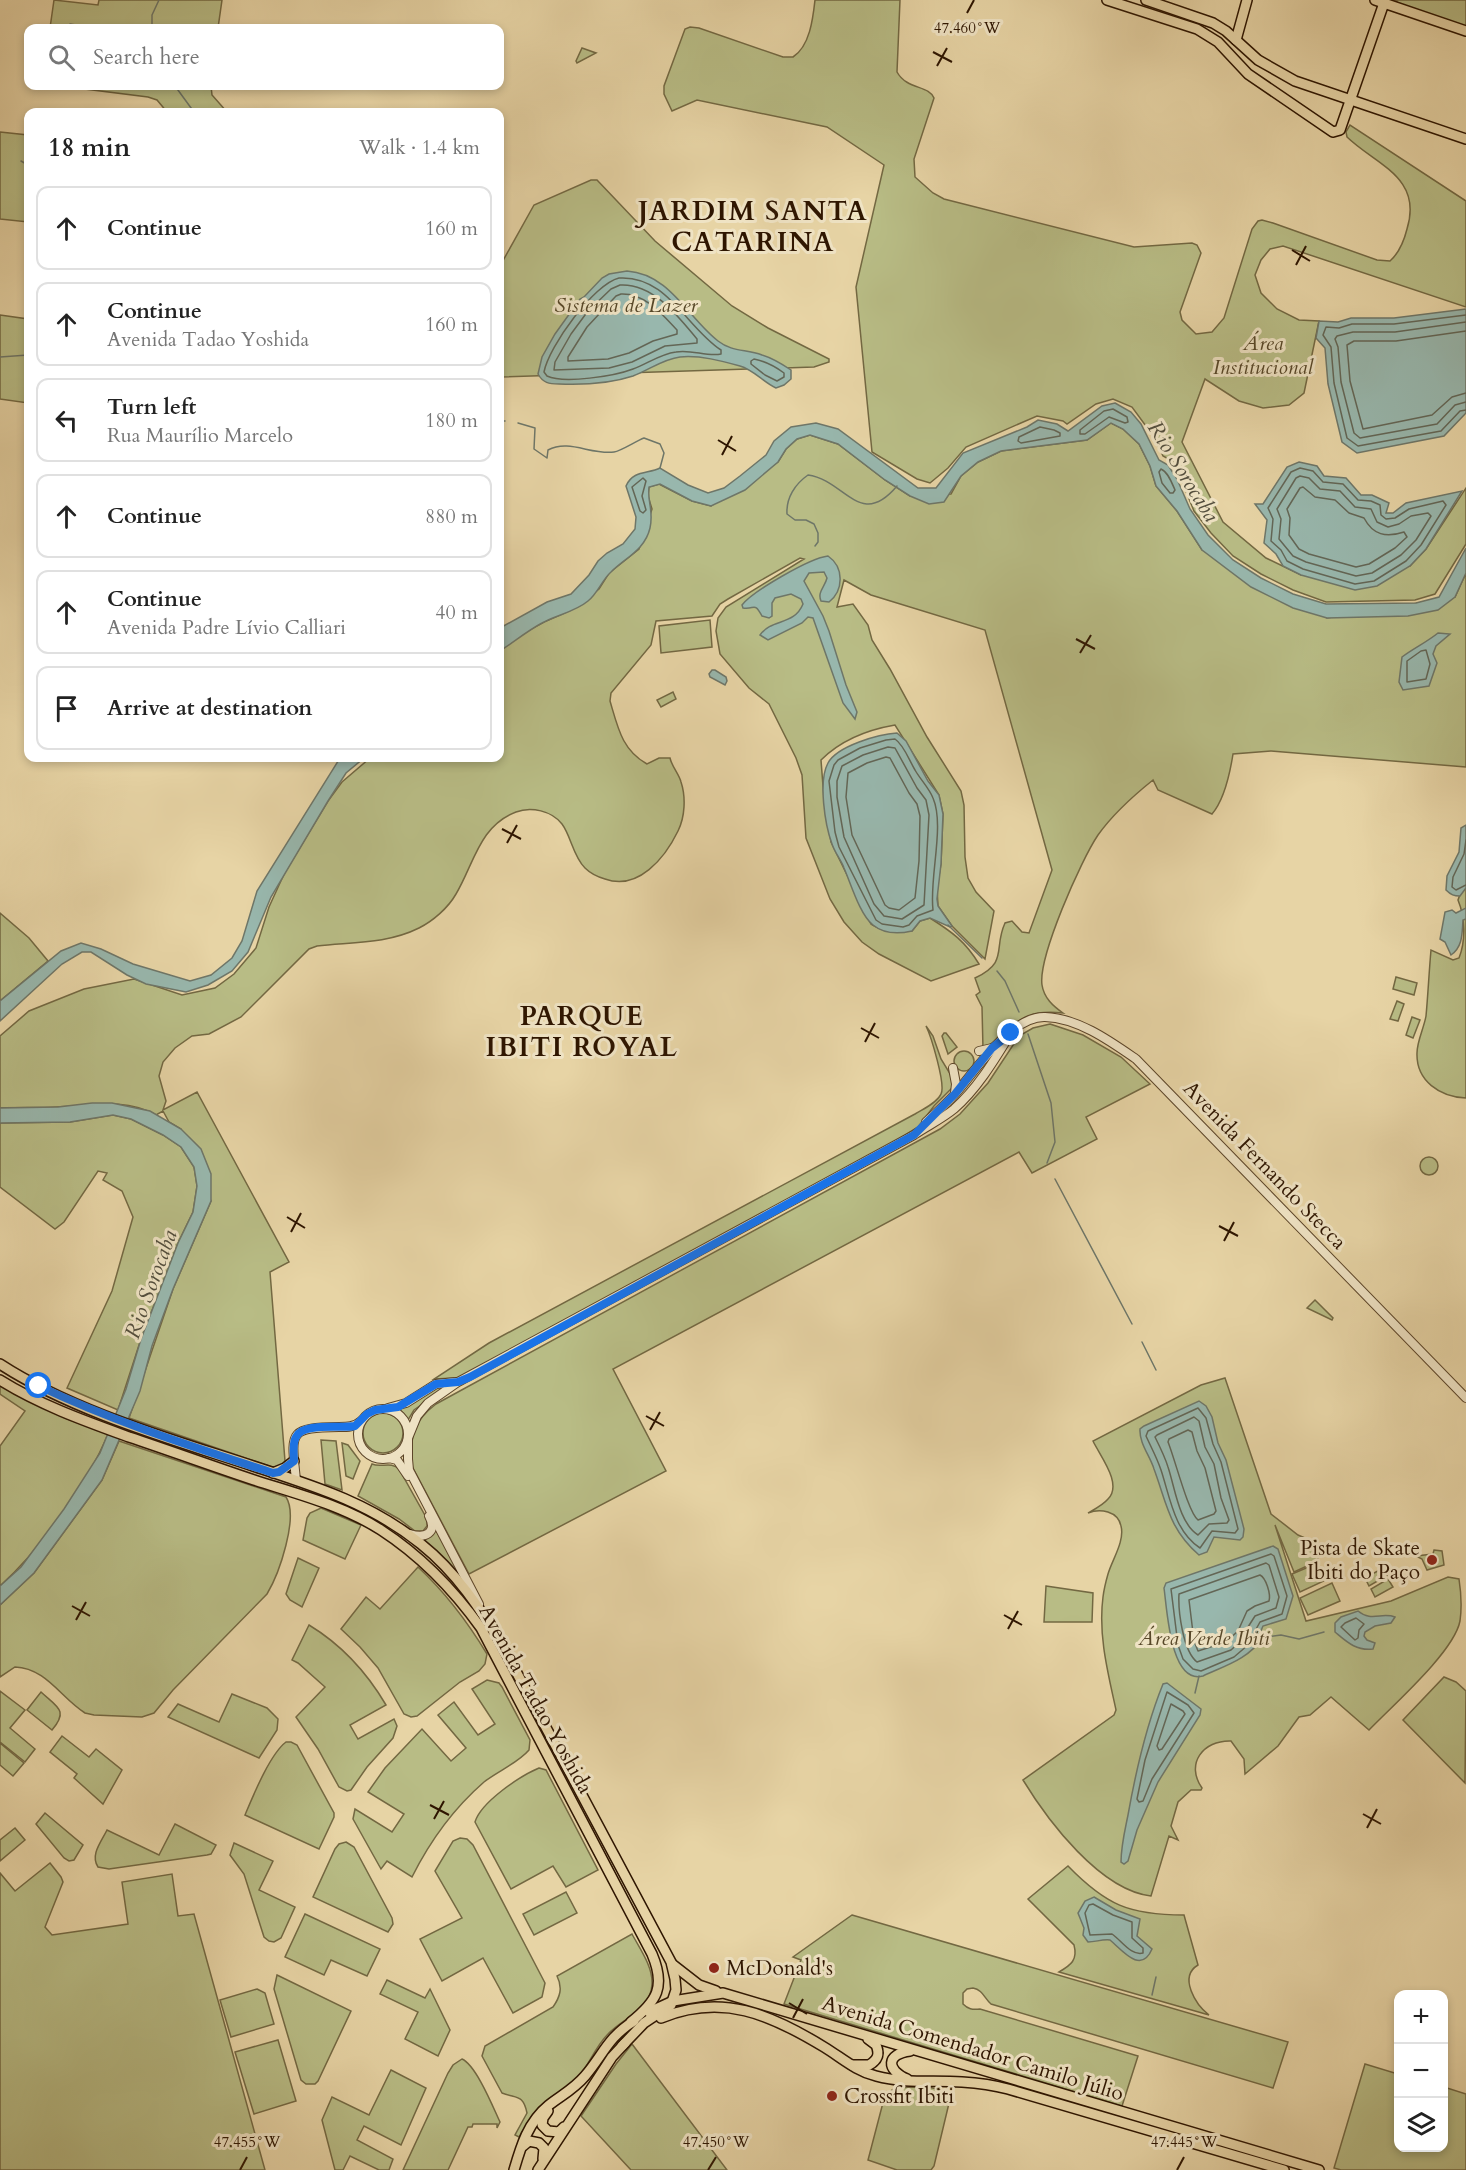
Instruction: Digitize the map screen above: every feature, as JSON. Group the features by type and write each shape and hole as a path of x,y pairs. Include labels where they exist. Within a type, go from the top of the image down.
{"main road":[{"path":"1107,0 1197,29 1208,35 1218,42 1248,74 1333,132 1340,130 1351,101 1380,2 1466,31"},
{"path":"1146,0 1213,23 1226,31 1258,60 1294,81 1466,139"},
{"path":"1236,40 1247,0"},
{"path":"1226,31 1241,18"},
{"name":"Avenida Tadao Yoshida","path":"0,1364 79,1405 328,1491 364,1506 405,1533 439,1560 483,1612 671,1962 676,1989 673,2001"},
{"name":"Avenida Tadao Yoshida","path":"0,1380 73,1416 353,1514 380,1529 439,1576 481,1628 657,1966 659,1979 655,1997 648,2008 631,2022"},
{"path":"273,1473 279,1472 294,1461"},
{"path":"296,1480 299,1494"},
{"name":"Avenida Tadao Yoshida","path":"671,1962 699,1985 721,1993"},
{"name":"Avenida Comendador Camilo Júlio","path":"514,2170 528,2129 542,2111 563,2097 587,2074 604,2047 631,2022 673,2001 721,1993 1319,2170"},
{"path":"622,2046 633,2032 668,2008 673,2001"},
{"name":"Avenida Comendador Camilo Júlio","path":"539,2168 612,2057 622,2046 644,2028 673,2013 694,2007 726,2006 793,2029 849,2065 874,2076 916,2083 983,2083 1008,2088 1284,2170"},
{"path":"842,2029 872,2041 878,2050 877,2058 869,2065 849,2065"},
{"path":"915,2050 898,2053 892,2063 896,2073 916,2083"},
{"path":"563,2097 543,2118 542,2125 554,2133 560,2132 570,2121"},
{"path":"520,2150 529,2140 539,2143 545,2153 539,2168"}],"street":[{"name":"Avenida Fernando Stecca","path":"955,1094 983,1053 1026,1022 1044,1017 1071,1022 1107,1039 1136,1059 1466,1398"},
{"path":"389,1458 401,1451 423,1408 458,1382 749,1226 914,1135 953,1110 994,1061 1011,1033"},
{"path":"914,1135 955,1094 953,1068"},
{"path":"296,1480 294,1442 300,1431 309,1428 352,1427 371,1412 406,1403 436,1384 458,1382"},
{"path":"384,1408 401,1416 406,1424 409,1470 483,1612"},
{"path":"361,1421 358,1435 363,1449 374,1457 397,1460 401,1464 432,1521 432,1528 425,1536 419,1537 405,1533"}],"green space":[{"path":"54,0 98,5 99,0 222,0 219,24 51,24"},
{"name":"Área Institucional","path":"815,0 900,0 897,72 906,82 928,91 934,98 914,159 915,177 933,193 944,199 1134,247 1192,243 1197,245 1201,253 1180,312 1182,320 1196,334 1212,332 1224,318 1252,229 1258,221 1273,223 1377,260 1390,261 1396,254 1407,229 1410,211 1408,197 1403,184 1394,174 1347,137 1346,132 1350,125 1466,201 1466,307 1283,246 1270,249 1261,260 1255,275 1261,293 1277,309 1299,320 1319,321 1304,393 1289,405 1263,408 1239,401 1205,379 1182,442 1223,522 1266,558 1301,575 1410,566 1426,549 1466,488 1466,544 1435,594 1415,600 1326,602 1293,590 1261,574 1233,556 1211,533 1194,511 1174,462 1163,456 1154,437 1132,407 1113,399 1096,404 1067,424 1063,421 1037,416 966,447 948,468 930,483 917,479 872,452 856,287 884,165 827,127 697,100 672,111 664,94 664,86 685,29 699,28 783,57 793,57 807,39"},
{"path":"1394,0 1466,0 1466,28 1396,4 1397,1"},
{"path":"582,48 596,53 577,63 576,61"},
{"path":"93,90 211,90 212,95 223,108 164,108 157,100"},
{"path":"0,132 24,135 24,222 0,219"},
{"name":"Sistema de Lazer","path":"591,180 597,180 655,241 732,306 768,328 829,359 829,362 814,367 504,377 504,259 534,205"},
{"path":"0,315 24,318 24,402 0,399"},
{"path":"1111,423 1123,429 1139,444 1150,466 1156,486 1177,511 1202,550 1327,618 1455,597 1466,573 1466,767 1271,751 1233,754 1224,793 1212,814 1158,790 1153,780 1110,820 1098,835 1082,865 1053,932 1042,985 1050,1001 1063,1013 1047,1012 1026,1017 983,1049 982,1007 976,995 980,992 975,978 986,972 996,960 1005,923 1012,921 1022,932 1029,933 1052,870 985,630 871,595 844,580 837,607 853,604 868,625 872,640 927,737 961,791 964,805 965,857 968,878 976,892 994,911 985,959 952,926 938,906 937,888 941,864 943,814 939,795 895,725 855,737 837,747 821,760 831,842 871,924 896,932 912,931 920,921 930,918 958,938 979,964 931,981 879,954 862,942 844,922 830,899 806,838 802,775 796,758 769,704 749,688 720,654 716,631 718,618 726,607 804,559 800,558 728,599 720,604 712,616 656,621 651,645 611,693 610,701 626,745 647,764 659,758 670,758 683,788 684,807 680,825 666,852 649,870 628,880 617,881 597,876 581,863 565,829 553,816 535,810 516,812 494,826 486,836 453,899 430,922 394,937 369,942 317,946 309,949 241,1017 209,1034 192,1036 175,1048 163,1062 159,1076 166,1101 163,1110 197,1092 289,1262 270,1272 285,1461 282,1466 272,1467 129,1418 173,1289 211,1201 181,1129 169,1122 163,1111 156,1115 144,1109 119,1104 0,1108 0,1036 29,1011 84,989 134,979 182,995 215,988 234,974 256,948 269,907 285,872 328,801 342,782 365,762 504,762 504,648 520,635 571,610 599,589 609,573 639,549 652,509 648,496 649,487 659,484 692,501 711,506 778,462 786,449 797,439 810,435 838,444 910,496 951,494 961,476 978,462 1001,451 1087,440"},
{"path":"710,620 712,647 661,653 659,626"},
{"path":"673,692 676,699 661,707 657,700"},
{"path":"1466,878 1466,1098 1447,1094 1431,1086 1421,1072 1417,1053 1426,1016 1431,950 1453,960 1459,958 1463,944 1464,929 1458,900"},
{"path":"0,913 29,938 48,961 0,1001"},
{"path":"1396,977 1417,983 1414,995 1393,989"},
{"path":"1397,1001 1404,1004 1398,1021 1390,1019"},
{"path":"1412,1017 1420,1020 1413,1038 1406,1035"},
{"path":"1050,1024 1083,1035 1121,1057 1150,1084 1086,1117 1097,1139 1032,1173 1019,1152 613,1369 666,1471 469,1574 412,1466 414,1431 428,1411 436,1404 940,1129 960,1114 988,1083 1019,1036 1033,1028"},
{"path":"926,1026 952,1077 952,1088 918,1127 883,1149 460,1378 414,1410 408,1420 399,1408 454,1378 434,1379 489,1343 933,1103 941,1094 942,1089 940,1071"},
{"path":"944,1033 957,1047 948,1054 942,1036"},
{"path":"964,1051 971,1054 974,1061 971,1068 964,1071 957,1068 954,1061 957,1054"},
{"path":"113,1115 131,1119 181,1147 194,1167 197,1186 193,1212 178,1243 141,1339 118,1410 67,1388 112,1291 133,1217 122,1191 103,1180 107,1173 98,1171 64,1222 55,1229 0,1187 0,1123 70,1122"},
{"path":"1425,1157 1433,1157 1438,1162 1436,1173 1425,1175 1420,1170 1420,1162"},
{"path":"1315,1300 1333,1318 1332,1320 1307,1308"},
{"name":"Área Verde Ibiti","path":"1225,1378 1271,1514 1298,1535 1312,1541 1316,1540 1318,1561 1294,1572 1275,1525 1306,1621 1391,1601 1448,1577 1459,1579 1460,1621 1455,1634 1435,1663 1369,1730 1331,1697 1310,1715 1299,1717 1278,1746 1245,1774 1244,1759 1231,1741 1221,1742 1205,1749 1196,1762 1195,1770 1202,1788 1191,1790 1178,1802 1171,1826 1178,1840 1169,1836 1151,1896 1132,1891 1113,1881 1077,1851 1046,1815 1023,1780 1114,1715 1116,1710 1105,1654 1102,1611 1106,1582 1122,1532 1119,1521 1112,1514 1103,1511 1088,1513 1108,1499 1113,1486 1109,1470 1093,1441 1201,1385"},
{"path":"0,1382 65,1418 108,1434 88,1474 62,1515 31,1554 0,1586 0,1446 25,1411 0,1394"},
{"path":"383,1413 391,1414 397,1419 402,1425 402,1441 397,1447 391,1452 383,1453 375,1452 369,1447 364,1441 363,1433 364,1425 369,1419 375,1414"},
{"path":"321,1440 336,1441 342,1490 325,1484"},
{"path":"119,1441 286,1497 290,1518 282,1560 267,1594 173,1690 154,1713 142,1717 85,1713 36,1672 26,1669 15,1667 0,1677 0,1605 34,1573 102,1480"},
{"path":"342,1443 348,1445 360,1461 353,1479 346,1476"},
{"path":"372,1464 393,1465 399,1469 427,1519 427,1526 423,1531 415,1531 399,1519 358,1496"},
{"path":"321,1508 361,1525 345,1559 303,1540 307,1518 310,1513"},
{"path":"435,1528 462,1577 422,1539 431,1536"},
{"name":"Pista de Skate Ibiti do Paço","path":"1434,1550 1442,1551 1444,1565 1427,1570 1422,1559 1416,1556 1433,1554"},
{"path":"298,1558 319,1568 302,1607 290,1600 286,1594"},
{"path":"1318,1563 1326,1580 1300,1592 1292,1574"},
{"path":"418,1567 456,1608 487,1654 485,1664 479,1671 460,1682 417,1716 411,1717 404,1714 378,1668 341,1629 366,1597 380,1609"},
{"path":"1383,1568 1388,1575 1369,1586 1365,1578"},
{"path":"1388,1579 1393,1587 1375,1597 1371,1589"},
{"path":"1332,1583 1340,1601 1308,1615 1300,1598"},
{"path":"1046,1586 1093,1593 1092,1622 1044,1622"},
{"path":"309,1625 343,1650 370,1681 386,1705 350,1725 358,1739 394,1719 397,1726 393,1738 367,1767 351,1790 347,1791 339,1787 318,1749 296,1717 325,1687 292,1660"},
{"path":"1444,1677 1456,1682 1466,1691 1465,1783 1403,1720"},
{"path":"487,1680 499,1683 502,1687 530,1740 529,1750 484,1782 462,1803 426,1851 412,1877 387,1861 381,1869 353,1819 355,1809 392,1832 404,1814 368,1792 385,1768 422,1729 451,1761 466,1748 438,1715 454,1702 478,1735 495,1724 472,1689"},
{"path":"0,1691 25,1710 10,1728 35,1749 25,1762 0,1742"},
{"path":"41,1692 59,1709 60,1718 52,1730 27,1710"},
{"path":"232,1694 267,1708 278,1719 277,1730 259,1758 168,1717 178,1704 219,1722"},
{"path":"62,1736 89,1757 96,1749 122,1770 103,1804 74,1778 77,1774 50,1752"},
{"path":"286,1742 297,1745 334,1813 319,1849 245,1815 268,1765"},
{"path":"0,1743 24,1763 13,1776 0,1765"},
{"path":"539,1768 546,1770 598,1870 566,1887 553,1866 511,1889 475,1822 493,1798 512,1783"},
{"path":"45,1813 83,1845 74,1860 69,1861 64,1858 36,1824"},
{"path":"175,1824 216,1845 211,1854 109,1869 98,1867 96,1853 107,1830 159,1855"},
{"path":"15,1828 25,1840 0,1861 0,1840"},
{"path":"460,1838 467,1839 473,1845 545,1983 542,1997 513,2013 483,1958 442,1981 420,1939 462,1918 435,1871 453,1841"},
{"path":"346,1842 354,1847 392,1918 393,1924 388,1932 313,1897 335,1849 339,1844"},
{"path":"234,1843 273,1861 259,1890 295,1907 281,1938 274,1942 264,1937 244,1874 230,1855"},
{"path":"50,1863 63,1882 45,1927 52,1935 128,1924 122,1882 172,1874 178,1916 194,1914 265,2170 0,2170 0,1873 15,1891"},
{"path":"1068,1866 1094,1890 1120,1905 1148,1913 1184,1915 1198,1965 1189,1976 1191,1991 1199,2005 1209,2015 1059,1972 1072,1962 1075,1955 1074,1945 1028,1899"},
{"path":"566,1892 577,1913 534,1935 523,1914"},
{"path":"305,1914 380,1949 367,1976 331,1960 324,1975 285,1957"},
{"path":"852,1915 1288,2042 1273,2088 991,2004 981,1992 973,1988 963,1993 963,2004 968,2008 980,2009 1138,2056 1122,2106 784,2004 801,1960 793,1957"},
{"path":"632,1934 645,1958 652,1978 647,2001 604,2039 573,2084 532,2119 519,2137 515,2135 527,2113 524,2103 519,2098 502,2093 482,2056 485,2046 553,2007 560,1992 557,1976"},
{"path":"277,1975 351,2011 315,2084 306,2084 301,2080 274,1989"},
{"path":"387,1980 425,1998 430,1989 450,2030 438,2056 405,2039 418,2012 380,1994"},
{"path":"257,1989 265,1993 274,2024 231,2037 220,2000"},
{"path":"278,2040 296,2101 254,2114 235,2052"},
{"path":"632,2044 727,2170 631,2170 581,2116"},
{"path":"462,2059 473,2069 484,2087 500,2122 497,2128 497,2124 473,2124 472,2127 468,2127 448,2170 403,2170 448,2073 453,2065"},
{"path":"1365,2064 1394,2073 1394,2152 1448,2152 1448,2088 1466,2094 1466,2170 1341,2170 1334,2168"},
{"path":"391,2070 426,2088 401,2145 364,2126 357,2140 393,2159 389,2170 379,2170 350,2156 343,2170 335,2170 322,2120 332,2097 369,2115"},
{"path":"895,2088 933,2088 941,2090 950,2099 934,2166 931,2170 897,2170 868,2160 885,2095"}],"water":[{"path":"627,271 642,274 667,288 707,332 723,345 773,359 791,370 791,379 776,388 750,370 740,366 711,359 680,357 615,381 552,384 544,381 538,374 542,357 580,299 602,278 609,274"},
{"path":"1466,309 1466,413 1444,436 1357,453 1342,442 1328,384 1325,348 1316,338 1319,321 1394,318"},
{"name":"Rio Sorocaba","path":"1115,403 1131,412 1141,424 1159,460 1168,465 1177,479 1190,509 1208,535 1233,560 1261,578 1293,594 1326,604 1416,603 1439,597 1466,548 1466,573 1455,597 1438,610 1408,616 1327,618 1293,608 1251,587 1202,550 1177,511 1156,486 1150,466 1139,444 1123,429 1111,423 1087,440 1001,451 978,462 961,476 944,502 929,504 910,496 885,480 838,444 810,435 797,439 786,449 778,462 745,490 711,506 692,501 660,484 649,487 651,522 647,536 639,548 608,575 588,601 536,626 504,648 504,626 547,602 571,594 589,575 598,561 623,544 635,529 636,517 626,486 637,475 660,468 688,485 708,493 724,488 740,476 766,455 774,441 791,427 816,423 838,429 918,488 936,488 963,453 1027,427 1038,420 1057,424 1068,431 1102,406"},
{"path":"1299,462 1317,466 1324,476 1346,478 1361,495 1372,495 1389,503 1386,513 1393,513 1406,503 1462,491 1426,549 1410,566 1377,586 1355,590 1301,575 1283,566 1276,554 1264,543 1267,520 1255,504 1263,504 1287,467"},
{"path":"828,556 839,572 839,585 834,597 829,602 821,601 821,592 827,578 824,572 809,573 804,581 829,631 857,712 855,719 843,703 813,618 808,617 802,623 768,640 760,635 771,626 794,616 803,604 801,599 791,594 775,598 772,603 772,616 769,618 762,616 756,607 743,608 742,605 782,576"},
{"path":"1438,633 1450,634 1436,646 1433,654 1437,663 1429,686 1403,690 1399,682 1402,657"},
{"path":"712,670 726,677 725,685 710,677"},
{"path":"897,733 906,741 928,781 939,795 943,814 937,899 938,906 952,926 950,927 930,918 920,921 912,931 907,932 887,932 873,925 860,907 829,836 823,792 823,781 828,763 849,746 870,738"},
{"path":"338,762 359,762 346,773 328,801 271,897 248,952 232,971 208,985 186,992 146,984 91,952 82,952 62,964 0,1021 0,1001 61,951 81,943 101,949 133,964 190,981 211,975 232,958 242,941 257,891"},
{"path":"1466,825 1466,888 1460,896 1456,896 1446,890 1447,876 1459,852 1461,828"},
{"path":"1466,908 1466,919 1463,920 1460,944 1451,955 1445,942 1440,939 1445,912 1452,910 1456,913"},
{"name":"Rio Sorocaba","path":"112,1103 150,1111 181,1129 201,1149 211,1174 211,1201 173,1289 152,1346 140,1391 102,1480 34,1573 0,1605 0,1586 21,1567 64,1509 100,1453 126,1389 141,1339 178,1243 193,1212 197,1186 194,1167 181,1147 131,1119 113,1115 70,1122 0,1123 0,1108 58,1107"},
{"path":"1199,1401 1206,1406 1212,1417 1244,1529 1240,1540 1214,1537 1207,1552 1199,1555 1175,1526 1143,1444 1140,1429"},
{"path":"1273,1546 1278,1549 1293,1596 1286,1619 1263,1626 1260,1633 1262,1638 1243,1657 1203,1676 1192,1676 1183,1669 1172,1643 1164,1588 1166,1583"},
{"path":"1358,1611 1367,1616 1395,1617 1391,1623 1375,1626 1365,1632 1364,1636 1367,1640 1375,1643 1373,1649 1357,1647 1335,1632 1335,1623 1341,1617"},
{"path":"1167,1683 1201,1709 1200,1715 1158,1782 1137,1830 1128,1861 1124,1864 1121,1862 1122,1844 1138,1765 1157,1700 1163,1684"},
{"path":"1094,1897 1116,1910 1140,1919 1137,1936 1152,1949 1148,1956 1142,1960 1131,1958 1110,1940 1088,1942 1083,1935 1084,1928 1078,1913 1085,1901"}],"waterway":[{"path":"152,24 152,15 159,0"},
{"path":"178,90 191,108"},
{"path":"0,357 24,355"},
{"path":"518,423 535,428 534,449 547,458 548,450 556,447 614,452 644,438 660,444 664,453 660,468"},
{"path":"815,546 818,542 818,533 814,524 806,520 795,520 787,514 792,492 808,475 821,479 862,503 873,504 897,486"},
{"path":"948,925 982,958"},
{"path":"997,971 1005,981 1019,1012"},
{"path":"1028,1034 1051,1103 1055,1142 1047,1163"},
{"path":"1055,1179 1132,1324"},
{"path":"1142,1342 1156,1370"},
{"path":"1260,1638 1281,1635 1299,1639 1324,1632"},
{"path":"1195,1693 1199,1676"},
{"path":"1152,1995 1156,1977"}],"place":[{"name":"Pista de Skate Ibiti do Paço","path":"1432,1560"},
{"name":"McDonald's","path":"714,1968"},
{"name":"Crossfit Ibiti","path":"832,2096"}],"district":[{"name":"JARDIM SANTA CATARINA","path":"753,226"},
{"name":"PARQUE IBITI ROYAL","path":"582,1032"}],"route":[{"path":"39,1386 79,1405 161,1435 273,1473 279,1472 294,1461 294,1442 300,1431 309,1428 355,1426 367,1414 375,1410 398,1407 436,1384 458,1382 470,1377 914,1135 955,1094 992,1048 1011,1033"}]}
